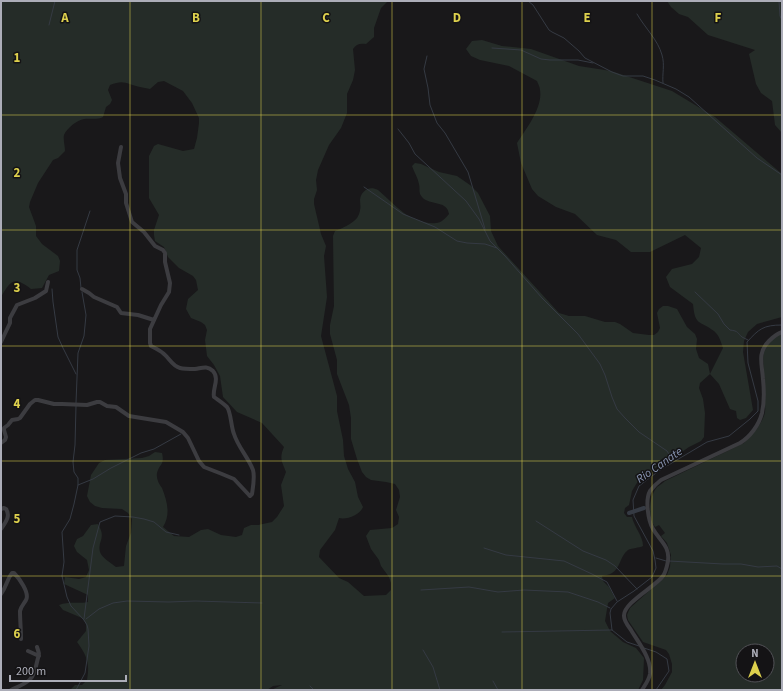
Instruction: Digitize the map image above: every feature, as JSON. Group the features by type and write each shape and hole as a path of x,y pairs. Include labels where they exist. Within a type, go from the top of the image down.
{"street":[{"path":"1,444 6,437 4,428 12,420 20,418 30,404 35,400 68,405 87,405 100,402 107,406 116,407 129,416 161,421 183,432 188,438 195,454 204,467 234,479 250,496 252,493 254,480 253,471 236,440 227,407 214,398 213,394 216,382 212,370 202,367 196,369 177,368 173,365 169,358 151,346 150,329 169,292 170,283 163,250 156,246 144,232 132,222 126,203 126,194 120,178 118,163 121,147"},
{"path":"1,342 10,323 10,318 17,305 35,298 46,291 48,282"},
{"path":"82,289 94,297 117,307 120,313 138,315 154,320"},
{"path":"642,690 648,681 650,667 644,651 626,622 624,615 625,611 631,604 663,576 667,566 668,560 664,544 656,533 648,516 650,491 661,480 746,439 759,421 762,413 763,378 761,361 763,349 774,336 782,332"},
{"path":"1,509 6,509 9,514 1,529"},
{"path":"1,594 11,573 16,575 26,589 26,600 20,611 21,639"},
{"path":"11,690 31,680 40,656 37,647"},
{"path":"28,651 40,656"}],"shaded area":[{"path":"1,1 388,1 381,8 374,28 374,37 366,44 358,44 353,49 355,70 353,80 347,94 347,113 341,128 329,145 318,170 316,180 317,190 314,199 321,234 326,246 324,256 327,297 321,336 337,396 337,411 343,440 344,456 348,469 355,482 358,497 363,507 353,516 339,518 335,530 320,550 319,557 339,578 348,582 364,596 386,595 391,590 389,577 371,549 366,536 370,530 392,528 398,524 399,517 396,510 400,497 399,490 395,484 371,480 362,472 351,439 351,418 349,405 337,374 337,360 330,334 330,325 334,306 333,236 335,231 343,228 355,220 359,213 362,194 366,190 372,188 378,190 407,215 415,219 424,222 438,223 449,214 448,210 443,205 424,199 420,193 418,182 412,166 415,163 421,164 439,172 457,176 478,193 490,216 491,231 498,246 559,313 569,316 585,316 605,322 615,322 633,333 654,335 660,328 657,313 659,309 663,306 668,306 677,309 687,327 695,334 697,339 696,349 699,358 708,364 710,374 700,383 699,388 703,399 705,413 704,437 701,441 661,464 638,481 632,491 629,505 625,508 624,513 627,517 632,517 642,539 643,546 628,550 615,571 602,576 603,581 609,587 615,598 608,603 605,621 610,631 623,642 636,648 644,658 643,680 638,690 271,690 282,685 273,686 267,690 70,690 75,685 82,685 87,680 88,669 87,660 77,642 86,631 86,624 82,618 63,610 59,605 66,603 88,602 88,595 64,584 65,577 79,579 86,577 89,570 87,560 77,552 74,546 77,539 83,536 91,525 98,524 102,533 99,548 101,554 116,567 124,566 126,546 131,533 132,519 128,513 122,509 102,508 95,506 90,502 87,496 91,475 99,463 105,460 142,458 155,452 162,453 162,462 157,475 167,503 168,512 163,527 174,536 189,537 201,530 208,529 221,535 236,537 242,535 244,528 251,525 272,522 284,506 281,485 286,472 281,457 284,447 262,423 237,412 223,397 220,376 207,356 205,340 207,330 205,325 191,318 186,309 188,299 198,290 196,280 193,276 179,268 168,257 164,247 155,241 154,230 159,215 149,198 149,156 154,146 158,144 183,151 194,149 197,138 199,118 192,103 183,91 164,81 158,82 150,89 125,83 115,83 110,85 108,90 112,100 106,107 103,117 81,120 67,130 64,135 65,151 58,158 53,160 38,183 29,207 36,226 36,236 42,244 58,256 60,261 59,271 49,275 42,288 31,289 21,282 13,282 1,297"},
{"path":"667,1 782,1 782,133 775,125 772,101 761,93 756,84 749,54 755,50 708,35 688,17 679,14"},
{"path":"482,40 502,46 531,49 579,66 611,71 672,91 715,117 782,174 782,317 757,324 748,332 744,341 743,352 753,410 746,418 740,420 737,418 736,411 730,409 719,384 710,374 723,348 720,339 714,331 699,322 695,316 693,304 670,287 666,277 672,269 692,264 699,257 701,248 685,235 650,252 631,252 616,240 597,235 575,214 556,207 538,196 532,189 521,163 517,143 533,118 539,103 540,89 537,81 509,66 480,60 471,56 466,49 472,41"},
{"path":"782,334 782,690 661,690 672,672 672,664 669,654 666,650 643,642 628,620 627,615 630,608 667,575 670,567 671,555 667,543 661,536 665,533 659,525 655,527 652,523 650,507 652,496 657,487 665,481 744,443 756,430 765,413 764,351 771,340"}],"waterway":[{"path":"49,25 55,1"},
{"path":"528,1 533,5 549,30 564,38 585,58 623,76 643,76 676,89 689,97 757,158 782,175"},
{"path":"779,1 780,16 782,20"},
{"path":"637,14 654,39 662,55 663,83"},
{"path":"492,48 521,50 541,59 578,60 593,63"},
{"path":"427,56 424,69 430,105 437,123 445,133 468,172 485,229"},
{"path":"398,129 409,143 415,154 466,201 479,219 490,241 542,298 578,334 600,364 617,409 639,432 667,451 673,461"},
{"path":"364,187 403,214 435,227 457,241 485,244 497,248"},
{"path":"81,288 77,270 77,250 90,211"},
{"path":"52,289 58,337 76,374"},
{"path":"76,403 78,353 84,336 86,315 82,292"},
{"path":"695,292 718,314 730,330 748,340"},
{"name":"Rio Canate","path":"639,646 627,642 612,630 610,613 611,609 617,602 652,577 656,568 653,551 634,516 633,500 639,486 660,470 707,442 729,436 758,411 758,401 748,363 747,342 755,334 766,327 782,325"},
{"path":"76,406 73,462 74,472 78,478 78,485 70,519 62,532 64,562 62,576 67,597 71,606 84,620 88,629 89,646 85,673 76,690"},
{"path":"78,485 93,479 141,453 154,449 181,434"},
{"name":"Rio Canate","path":"629,513 644,508"},
{"path":"84,619 93,548 100,522 115,516 133,517 154,522 166,532 179,535"},
{"path":"536,521 583,551 606,560 615,566 637,589"},
{"path":"484,548 506,555 564,561 607,582 617,601"},
{"path":"656,558 666,561"},
{"path":"669,561 741,564 758,567 777,566 782,569"},
{"path":"421,590 469,587 498,592 524,590 568,592 598,602 610,608"},
{"path":"86,619 99,609 113,603 127,601 262,603"},
{"path":"502,632 612,630"},
{"name":"Rio Canate","path":"644,648 656,652 667,659 669,671 656,690"},
{"path":"423,650 433,667 440,690"},
{"path":"493,681 498,690"},
{"path":"310,686 314,690"}]}
